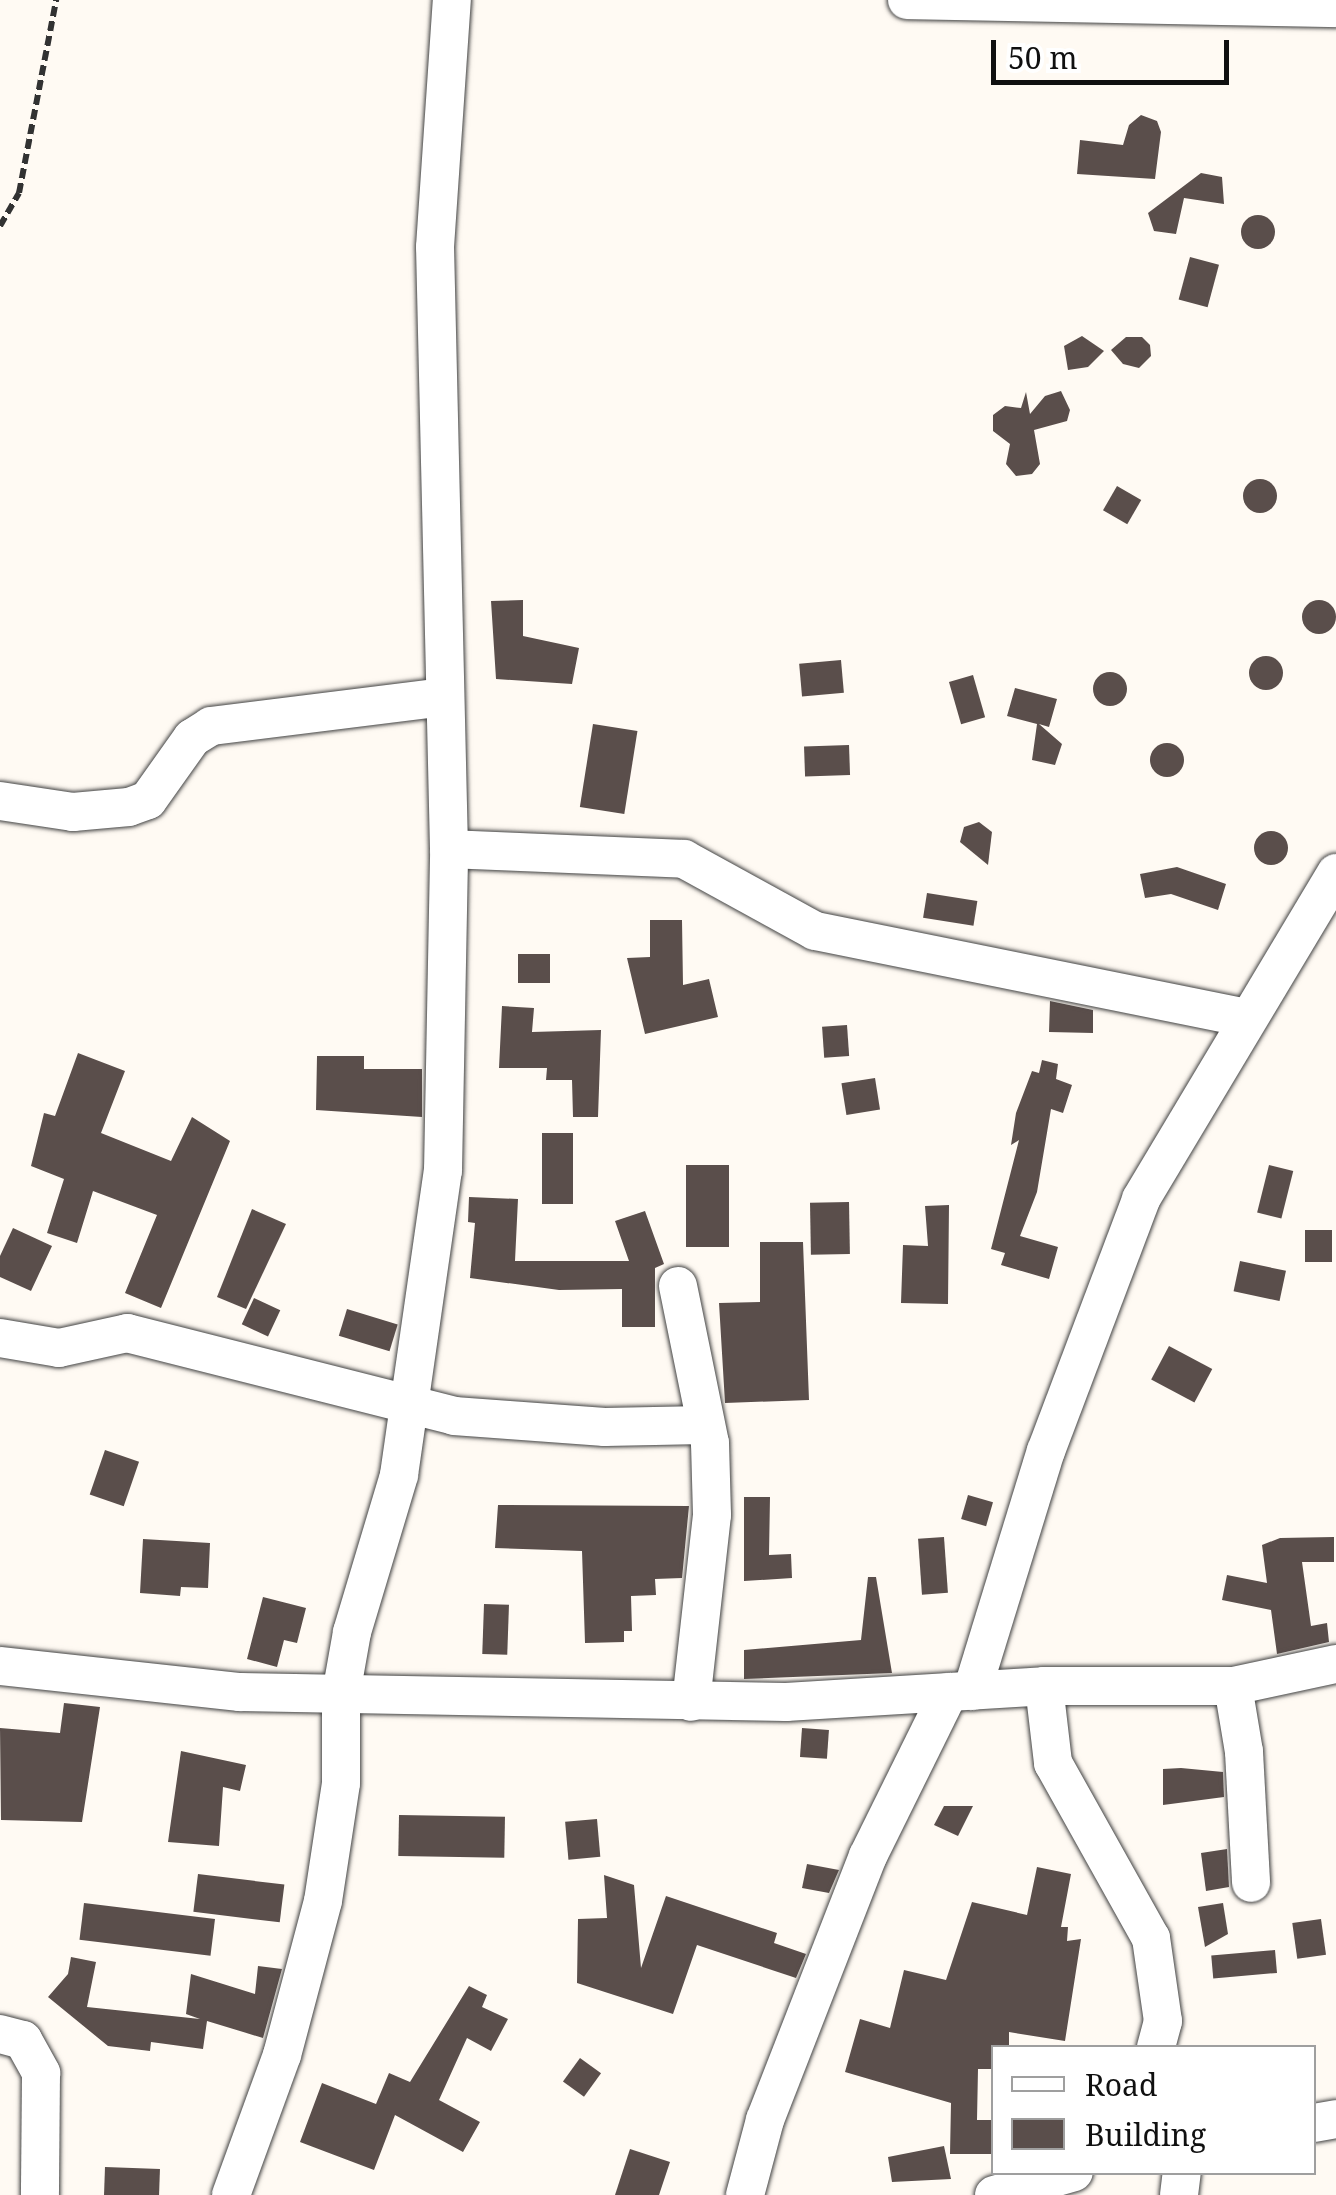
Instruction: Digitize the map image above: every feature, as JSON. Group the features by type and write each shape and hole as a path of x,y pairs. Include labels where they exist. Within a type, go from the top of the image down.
{"street":[{"path":"231,2195 282,2055 322,1901 341,1783 341,1694 352,1632 399,1475 444,1170 449,849 435,247 452,0"},
{"path":"907,0 1336,8"},
{"path":"0,801 73,812 129,807 148,800 192,738 211,726 444,697"},
{"path":"449,849 684,859 815,930 1248,1018"},
{"path":"745,2195 765,2120 868,1856 960,1692 1141,1199 1336,873"},
{"path":"678,1286 704,1425 712,1515 691,1702"},
{"path":"0,1338 59,1348 127,1333 408,1406 605,1427 704,1425"},
{"path":"0,1666 240,1692 691,1702 1044,1686 1233,1686 1336,1664"},
{"path":"1044,1686 1052,1763 1151,1938 1164,2021 1157,2045"},
{"path":"1233,1686 1244,1752 1250,1883"},
{"path":"0,2034 23,2040 41,2072 40,2195"},
{"path":"994,2195 1064,2175"}],"path":[{"path":"0,226 18,193 56,0"}],"building":[{"path":"1141,115 1157,121 1161,132 1155,179 1077,174 1080,140 1123,145 1129,125"},
{"path":"1201,173 1222,177 1224,204 1184,198 1176,234 1154,231 1148,213"},
{"path":"1258,215 1270,220 1275,232 1270,244 1258,249 1246,244 1241,232 1246,220"},
{"path":"1190,257 1219,265 1208,307 1179,300"},
{"path":"1082,336 1104,351 1088,367 1068,370 1064,346"},
{"path":"1126,337 1142,337 1150,345 1151,356 1139,368 1123,364 1111,350"},
{"path":"1061,391 1070,410 1067,421 1034,430 1040,464 1032,474 1016,476 1006,464 1010,444 993,431 993,415 1005,406 1021,408 1026,392 1030,414 1045,396"},
{"path":"1260,479 1272,484 1277,496 1272,508 1260,513 1248,508 1243,496 1248,484"},
{"path":"1117,486 1141,500 1127,524 1103,510"},
{"path":"523,600 523,636 579,648 572,684 496,679 491,601"},
{"path":"1319,600 1331,605 1336,617 1331,629 1319,634 1307,629 1302,617 1307,605"},
{"path":"1266,656 1278,661 1283,673 1278,685 1266,690 1254,685 1249,673 1254,661"},
{"path":"841,660 844,693 802,697 799,664"},
{"path":"1110,672 1122,677 1127,689 1122,701 1110,706 1098,701 1093,689 1098,677"},
{"path":"973,675 985,717 961,724 949,682"},
{"path":"1015,688 1057,699 1049,727 1039,724 1062,744 1055,765 1032,760 1037,724 1007,716"},
{"path":"593,724 637,731 624,814 580,807"},
{"path":"1167,743 1179,748 1184,760 1179,772 1167,777 1155,772 1150,760 1155,748"},
{"path":"849,745 850,775 805,777 804,747"},
{"path":"979,822 992,832 988,865 960,842 964,827"},
{"path":"1271,831 1283,836 1288,848 1283,860 1271,865 1259,860 1254,848 1259,836"},
{"path":"1177,867 1226,884 1218,910 1171,894 1145,898 1140,874"},
{"path":"927,893 977,901 973,926 923,918"},
{"path":"650,920 682,920 683,985 709,979 718,1017 645,1034 627,958 650,957"},
{"path":"518,954 550,954 550,983 518,983"},
{"path":"1050,1001 1093,1010 1093,1033 1049,1032"},
{"path":"502,1006 534,1008 532,1032 601,1030 598,1117 573,1117 572,1080 546,1080 547,1068 499,1068"},
{"path":"847,1025 849,1056 824,1058 822,1027"},
{"path":"78,1053 125,1071 101,1133 171,1161 192,1117 230,1141 161,1308 125,1293 157,1215 93,1191 77,1243 47,1233 64,1179 31,1166 44,1113 55,1116"},
{"path":"317,1056 364,1056 364,1069 422,1069 422,1117 316,1110"},
{"path":"1042,1060 1058,1064 1056,1079 1072,1085 1063,1113 1051,1109 1037,1192 1020,1236 1058,1247 1049,1279 1001,1265 1005,1253 991,1249 1019,1140 1011,1145 1016,1113 1032,1071 1039,1073"},
{"path":"875,1078 880,1110 846,1115 841,1083"},
{"path":"542,1133 573,1133 573,1204 542,1204"},
{"path":"686,1165 729,1165 729,1247 686,1247"},
{"path":"1269,1165 1293,1171 1281,1219 1257,1213"},
{"path":"469,1197 518,1199 515,1261 629,1261 615,1221 645,1211 664,1264 655,1268 655,1327 622,1327 622,1289 559,1290 470,1278 475,1223 468,1222"},
{"path":"849,1202 850,1254 811,1255 810,1203"},
{"path":"949,1205 948,1304 901,1303 903,1245 928,1246 925,1206"},
{"path":"252,1209 286,1224 246,1309 217,1297"},
{"path":"13,1228 52,1246 31,1291 0,1277 0,1256"},
{"path":"1305,1230 1332,1230 1332,1262 1305,1262"},
{"path":"760,1242 803,1242 809,1400 725,1403 719,1303 760,1302"},
{"path":"1240,1261 1286,1271 1280,1301 1234,1291"},
{"path":"254,1298 280,1310 268,1337 242,1324"},
{"path":"347,1309 398,1324 389,1351 339,1336"},
{"path":"1169,1346 1212,1369 1194,1403 1151,1380"},
{"path":"105,1450 139,1462 124,1506 90,1494"},
{"path":"968,1495 993,1502 986,1526 961,1519"},
{"path":"744,1497 770,1497 769,1555 791,1554 792,1578 744,1581"},
{"path":"498,1505 689,1506 682,1578 655,1579 656,1595 631,1596 632,1631 624,1631 624,1642 585,1643 582,1551 495,1548"},
{"path":"944,1537 948,1593 922,1595 918,1539"},
{"path":"1334,1537 1334,1562 1302,1562 1311,1626 1327,1623 1329,1642 1277,1654 1271,1610 1222,1600 1227,1575 1267,1583 1262,1545 1280,1538"},
{"path":"143,1539 210,1543 208,1588 181,1587 180,1596 140,1593"},
{"path":"868,1577 876,1577 892,1673 744,1679 744,1650 861,1640"},
{"path":"263,1597 306,1608 297,1643 284,1640 277,1667 247,1659"},
{"path":"484,1604 509,1605 507,1655 482,1654"},
{"path":"64,1703 100,1707 82,1822 1,1820 0,1728 60,1733"},
{"path":"802,1728 829,1730 827,1759 800,1757"},
{"path":"181,1751 246,1765 240,1791 223,1787 219,1846 168,1842"},
{"path":"1163,1769 1223,1772 1224,1797 1163,1805"},
{"path":"944,1806 973,1806 958,1836 934,1825"},
{"path":"399,1815 505,1817 504,1858 398,1856"},
{"path":"597,1819 600,1857 568,1860 565,1822"},
{"path":"1227,1849 1229,1887 1206,1891 1201,1853"},
{"path":"807,1864 839,1870 829,1893 802,1888"},
{"path":"1037,1867 1071,1874 1061,1927 1068,1927 1067,1941 1081,1939 1065,2041 1009,2032 1009,2045 991,2045 991,2069 978,2069 977,2120 991,2120 991,2154 950,2154 951,2103 845,2072 860,2019 890,2028 904,1970 946,1980 972,1902 1027,1915"},
{"path":"198,1874 284,1885 280,1922 193,1912"},
{"path":"604,1875 634,1885 641,1968 666,1896 777,1933 774,1943 806,1954 796,1978 697,1945 673,2014 577,1983 578,1919 607,1918"},
{"path":"84,1903 215,1919 211,1956 79,1940"},
{"path":"1223,1903 1228,1934 1205,1947 1198,1907"},
{"path":"1321,1919 1326,1955 1297,1959 1292,1923"},
{"path":"1275,1950 1277,1973 1213,1978 1211,1956"},
{"path":"71,1957 96,1962 87,2007 200,2019 186,2014 191,1974 255,1994 258,1966 282,1969 263,2038 207,2021 203,2049 151,2042 150,2051 108,2046 48,1997 68,1974"},
{"path":"469,1986 487,1995 482,2007 508,2019 491,2051 467,2038 439,2100 480,2122 463,2152 395,2115 374,2170 300,2142 322,2083 376,2104 389,2073 410,2082"},
{"path":"580,2058 601,2073 584,2097 563,2081"},
{"path":"944,2146 951,2179 892,2182 888,2157"},
{"path":"630,2149 670,2162 659,2195 615,2195"},
{"path":"105,2167 160,2169 159,2195 104,2195"}]}
